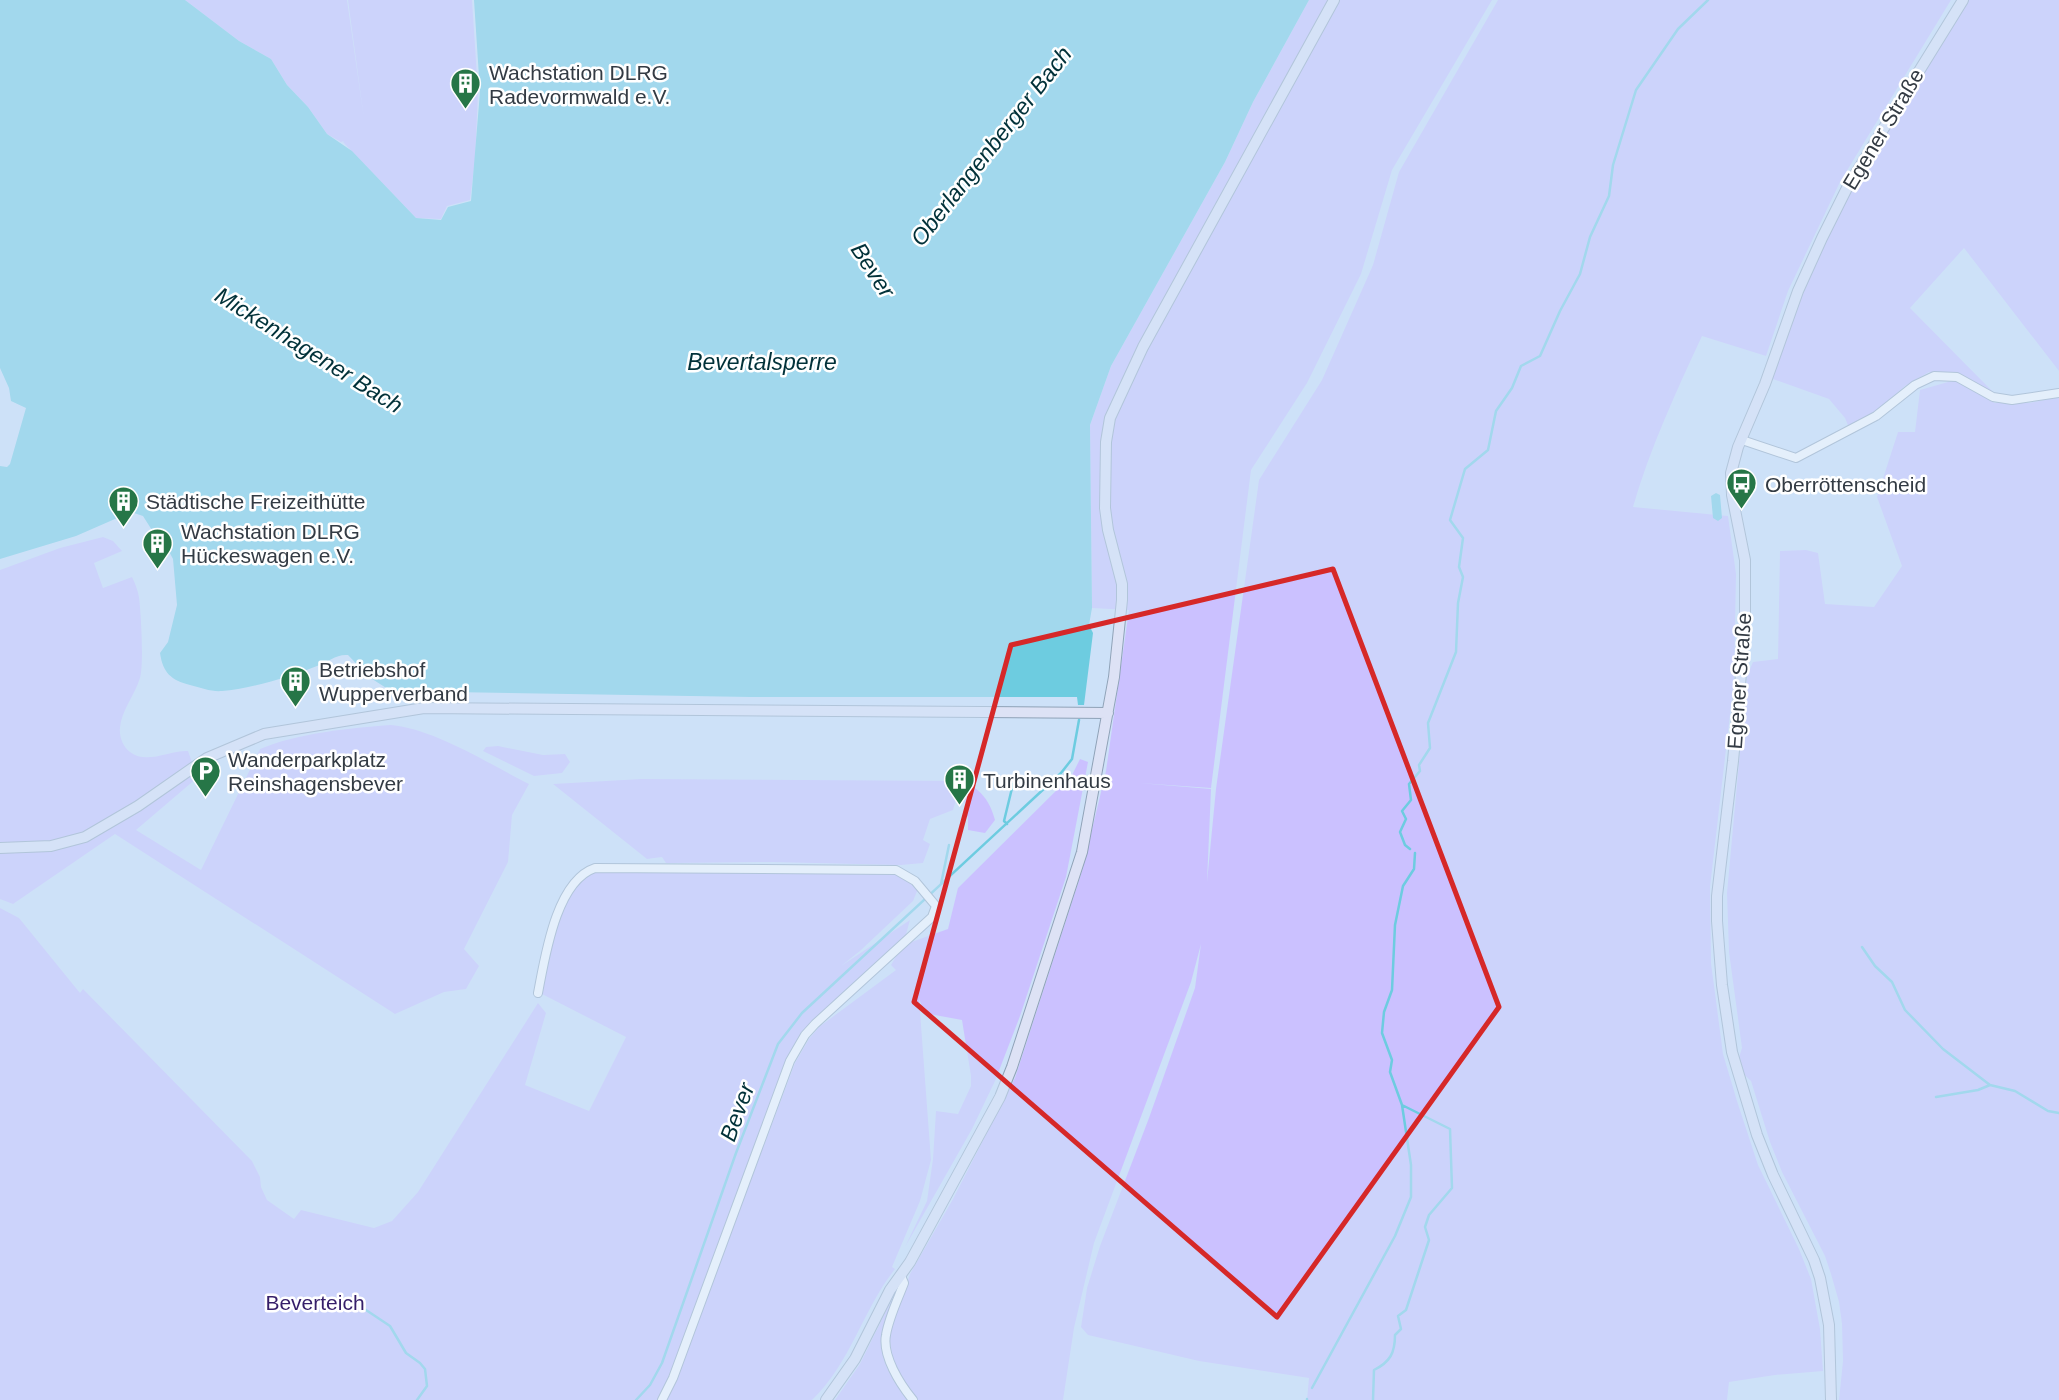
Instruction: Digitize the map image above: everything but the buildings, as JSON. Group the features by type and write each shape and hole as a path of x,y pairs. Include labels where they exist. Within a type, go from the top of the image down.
{"street":[{"path":"826,1400 855,1359 890,1290 901,1276 962,1167 1009,1077 1078,866 1108,713 1122,600 1119,572 1105,508 1106,442 1110,418 1143,347 1334,0"},
{"name":"Egener Straße","path":"1831,1400 1829,1325 1820,1278 1814,1259 1765,1155 1740,1084 1732,1052 1719,952 1718,880 1733,761 1745,630 1745,560 1732,495 1731,472 1798,291 1843,196 1885,122 1962,0"},
{"path":"1742,440 1796,458 1812,452 1876,415 1915,385 1934,376 1957,377 1993,397 2012,400 2059,393"},
{"path":"0,848 51,846 85,837 112,823 210,757 264,734 412,709 451,706 1108,713"},
{"path":"538,993 545,956 560,905 580,876 595,868 896,870 909,876 934,901 936,908 932,917 805,1035 790,1061 673,1378 662,1400"},
{"path":"901,1276 904,1283 885,1336 887,1353 896,1374 913,1400"}],"highlighted area":[{"path":"1333,569 1499,1007 1277,1317 914,1002 1011,645"}],"green space":[{"path":"185,0 347,0 364,119 348,0 472,0 478,92 475,161 470,200 447,206 441,219 416,218 344,141 327,134 308,107 287,85 271,59 239,41"},
{"path":"1309,0 1492,0 1392,170 1361,274 1307,383 1251,470 1211,788 1139,783 1211,789 1207,882 1216,789 1259,480 1322,380 1373,265 1399,172 1498,0 1951,0 1840,182 1788,291 1766,356 1702,336 1655,442 1633,507 1728,516 1736,574 1734,680 1710,887 1711,963 1723,1054 1737,1101 1758,1165 1811,1279 1820,1329 1823,1371 1729,1382 1727,1400 1307,1400 1309,1378 1199,1361 1088,1335 1081,1327 1087,1288 1195,988 1201,944 1191,982 1094,1243 1074,1328 1063,1400 916,1400 894,1366 889,1336 910,1274 953,1199 1015,1078 1083,868 1106,771 1129,610 1092,608 1090,425 1111,366 1225,162 1253,102"},
{"path":"1967,0 2059,0 2059,371 1964,248 1910,308 1997,396 1956,374 1929,372 1905,386 1880,408 1849,428 1845,418 1829,399 1770,378 1802,291 1851,186"},
{"path":"1955,380 1995,403 2029,403 2059,397 2059,1400 1839,1400 1843,1361 1842,1324 1831,1274 1825,1256 1782,1172 1751,1081 1736,1067 1742,1048 1729,952 1727,893 1747,676 1753,662 1778,659 1780,551 1806,550 1818,553 1825,604 1874,607 1902,566 1877,497 1898,432 1915,432 1920,390"},
{"path":"103,537 113,541 122,551 94,563 103,588 132,577 140,604 141,671 121,722 122,741 128,750 137,756 151,757 188,751 192,762 148,796 93,828 60,840 0,844 0,570 60,548"},
{"path":"391,725 443,740 529,784 512,815 508,862 464,949 479,966 466,989 444,992 395,1014 115,834 13,904 0,899 0,853 72,845 203,766 211,766 136,830 201,870 260,749 307,735"},
{"path":"498,746 543,755 565,754 570,762 562,773 534,776 483,751 486,747"},
{"name":"Beverteich","path":"1080,759 1088,762 1066,877 1020,1016 995,1081 972,1129 905,1247 927,1201 936,1111 958,1114 971,1086 962,1020 924,1013 919,998 931,1160 920,1201 892,1267 895,1269 874,1301 837,1370 812,1400 0,1400 0,908 19,918 80,993 83,989 252,1161 267,1200 294,1219 301,1210 374,1228 392,1221 418,1192 538,1003 546,1013 525,1085 589,1111 626,1037 540,993 560,914 582,878 601,870 891,872 908,878 918,889 913,901 841,966 910,920 903,945 948,929 958,888 1072,775","holes":["901,948 891,965 896,970 819,1027 795,1063 694,1330 790,1061 815,1024"]},
{"path":"641,779 962,781 984,796 995,820 985,833 968,830 968,817 964,813 966,803 956,800 953,810 930,819 923,840 930,844 923,863 666,863 662,857 647,859 553,784"},
{"path":"894,1295 896,1297 882,1334 882,1352 892,1378 907,1400 835,1400 860,1364"}],"water":[{"name":"Bevertalsperre","path":"0,0 185,0 239,41 271,59 287,85 308,107 327,134 352,151 416,218 441,220 448,207 471,201 480,92 474,0 1309,0 1253,102 1225,162 1111,366 1090,425 1092,608 1089,625 1093,633 1084,705 1078,705 1077,697 751,697 391,691 369,677 348,655 336,657 283,678 233,690 210,690 173,678 163,666 160,653 168,642 177,605 173,559 163,540 155,535 143,516 131,512 76,536 0,559 0,466 7,467 10,464 26,408 11,401 9,388 0,368"},
{"path":"1716,493 1720,495 1722,518 1718,521 1713,518 1711,496"}],"waterway":[{"path":"1410,849 1405,845 1400,832 1406,819 1402,811 1411,800 1409,784 1420,771 1419,765 1430,748 1428,723 1456,652 1458,603 1463,577 1459,567 1463,538 1450,520 1465,469 1488,450 1496,411 1512,388 1521,366 1540,356 1580,274 1590,237 1609,196 1613,165 1636,90 1678,29 1708,0"},
{"name":"Bever","path":"636,1400 650,1385 662,1363 736,1153 778,1044 802,1013 1061,773 1072,759 1079,720"},
{"path":"1007,824 1004,821 1013,784"},
{"name":"Bever","path":"941,884 949,845"},
{"path":"1373,1400 1374,1370 1390,1356 1395,1335 1401,1329 1398,1316 1406,1310 1429,1240 1425,1227 1429,1215 1452,1188 1450,1129 1402,1105 1390,1072 1392,1060 1382,1033 1384,1012 1392,990 1395,925 1403,886 1414,869 1415,853"},
{"path":"1862,947 1875,966 1892,982 1905,1010 1943,1049 1990,1085 2015,1091 2048,1111 2059,1113"},
{"path":"1936,1097 1978,1090 1990,1085"},
{"path":"1312,1388 1395,1236 1411,1197 1411,1165 1402,1105"},
{"path":"363,1308 390,1326 406,1353 425,1369 427,1386 417,1400"}],"place":[{"name":"Wachstation DLRG Radevormwald e.V.","path":"466,111"},
{"name":"Oberröttenscheid","path":"1742,511"},
{"name":"Städtische Freizeithütte","path":"123,528"},
{"name":"Wachstation DLRG Hückeswagen e.V.","path":"158,570"},
{"name":"Betriebshof Wupperverband","path":"296,708"},
{"name":"Wanderparkplatz Reinshagensbever","path":"205,798"},
{"name":"Turbinenhaus","path":"960,807"}],"water label":[{"name":"Oberlangenberger Bach","path":"991,146"},
{"name":"Mickenhagener Bach","path":"309,350"}]}
